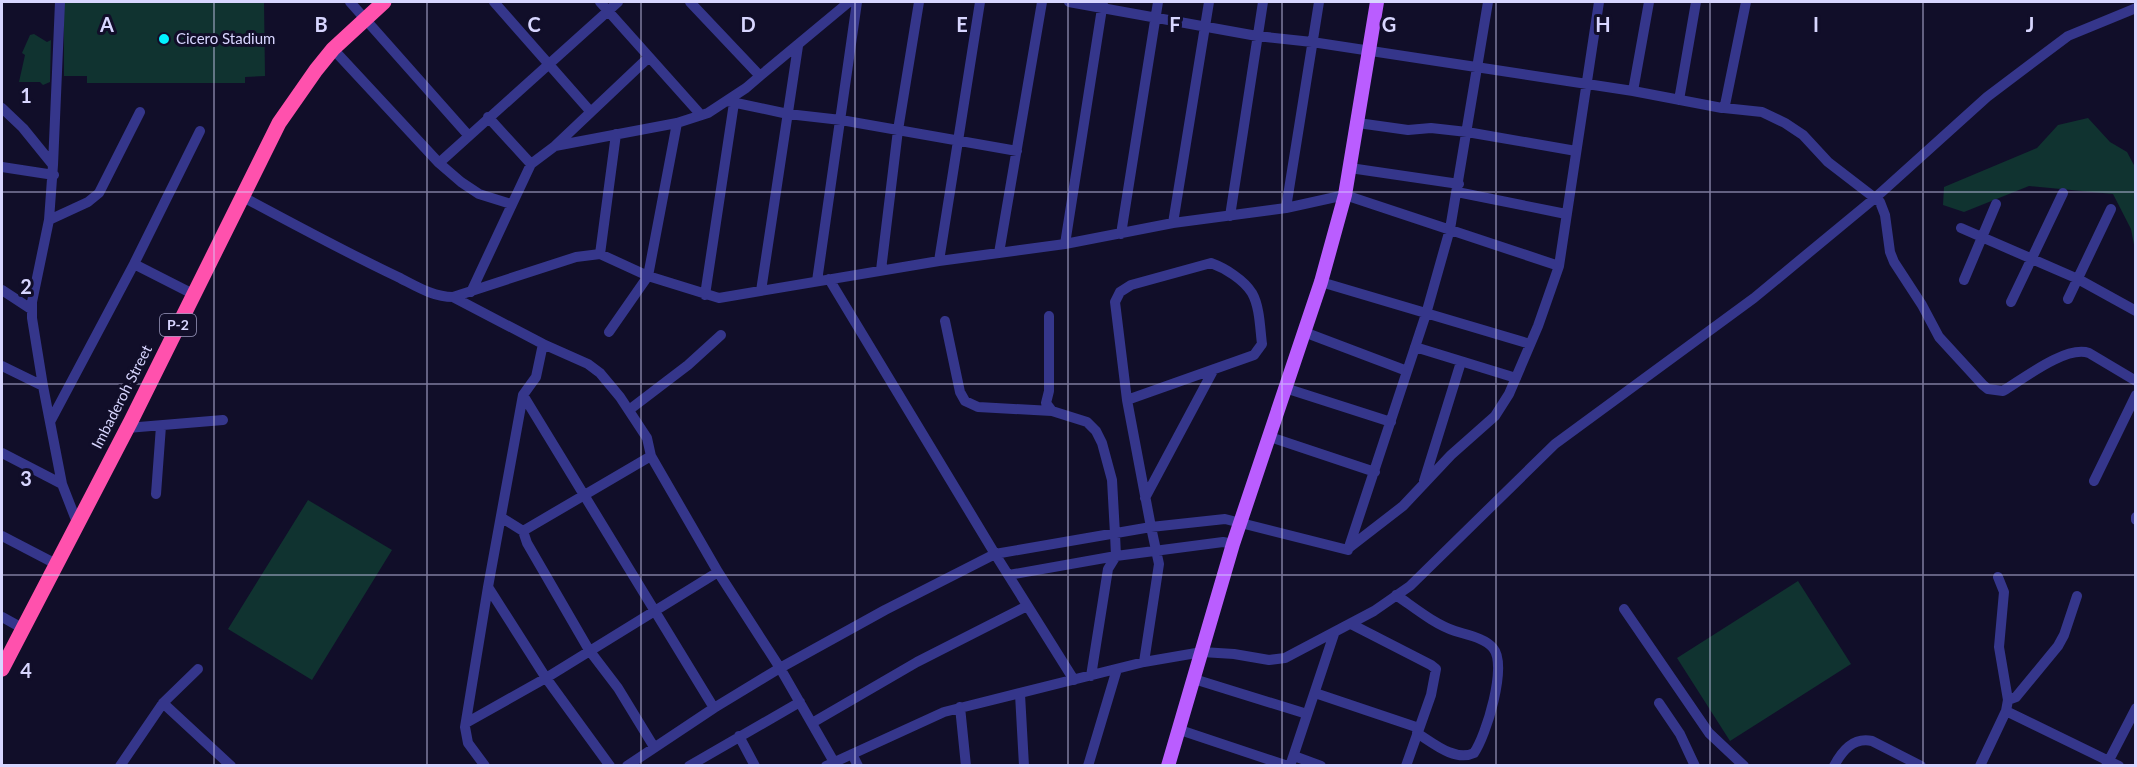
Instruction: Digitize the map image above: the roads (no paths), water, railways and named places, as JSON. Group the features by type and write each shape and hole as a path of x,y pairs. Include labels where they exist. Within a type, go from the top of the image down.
{"highway":[{"name":"Imbaderoh Street","path":"2,669 78,525 279,123 333,49 384,2"}],"main road":[{"path":"1168,765 1233,544 1305,332 1345,195 1377,2"}],"street":[{"path":"60,2 54,170 49,220 31,309 62,484 78,525"},
{"path":"350,2 468,135"},
{"path":"439,163 548,64 604,6 618,2"},
{"path":"690,2 760,76"},
{"path":"555,146 677,123 731,102 849,2"},
{"path":"817,280 857,2"},
{"path":"880,270 898,130 919,2"},
{"path":"939,261 980,2"},
{"path":"999,253 1042,2"},
{"path":"1069,2 1102,4 1257,36 1312,42 1633,91 1724,108 1762,112 1803,135 1828,162 1881,202 1894,262 1922,305 1939,337 1988,389 2003,391 2058,358 2082,351 2136,381"},
{"path":"1121,234 1158,2"},
{"path":"1173,223 1209,2"},
{"path":"1230,216 1263,2"},
{"path":"1286,208 1319,2"},
{"path":"1349,548 1426,314 1450,229 1488,2"},
{"path":"627,765 780,668 885,610 995,554 1150,527 1225,519 1347,550 1403,506 1451,455 1494,416 1509,394 1559,266 1599,2"},
{"path":"1633,91 1649,2"},
{"path":"1679,100 1696,2"},
{"path":"1724,108 1746,2"},
{"path":"500,4 548,64 590,111"},
{"path":"1065,244 1102,4"},
{"path":"604,6 701,115"},
{"path":"243,197 381,269 432,294 453,297 543,344 588,364 600,373 647,438 651,456 718,572 800,702 830,764 944,712 960,707 1144,662 1202,652 1234,654 1269,660 1285,658 1334,634 1396,595 1418,578 1556,444 1754,298 1875,198 1987,97 2068,36 2136,8"},
{"path":"761,291 798,46"},
{"path":"333,49 439,163 479,194 511,204"},
{"path":"471,292 531,164 555,146 649,57"},
{"path":"731,102 788,114 841,120 1017,151"},
{"path":"705,295 731,102"},
{"path":"2,109 22,128 54,170"},
{"path":"49,220 88,202 99,193 140,112"},
{"path":"488,117 531,164"},
{"path":"609,332 648,276 677,123"},
{"path":"1358,123 1408,130 1467,132 1576,151"},
{"path":"50,422 134,264 200,131"},
{"path":"600,254 616,134"},
{"path":"2,166 54,170"},
{"path":"1350,168 1458,188 1566,214"},
{"path":"2011,302 2063,193"},
{"path":"453,297 576,257 600,254 648,276 719,298 880,270 1065,244 1173,223 1286,208 1345,195 1559,266"},
{"path":"1964,280 1996,204"},
{"path":"2068,298 2111,209"},
{"path":"1961,228 2078,279 2136,311"},
{"path":"1127,400 1254,355 1262,344 1255,300 1246,286 1221,267 1211,263 1131,285 1120,292 1115,302 1127,400 1150,527 1158,551 1159,564 1144,662"},
{"path":"134,264 193,294"},
{"path":"829,279 1074,680"},
{"path":"1321,282 1530,344"},
{"path":"2,290 31,309"},
{"path":"1049,315 1049,390 1046,403 1052,411"},
{"path":"945,321 960,392 965,401 978,407 1052,411 1087,422 1096,431 1102,443 1112,480 1116,556 1108,568 1091,676"},
{"path":"1305,332 1407,371"},
{"path":"628,410 688,365 721,335"},
{"path":"485,765 466,740 466,723 488,587 524,395 536,377 543,344"},
{"path":"1415,347 1516,378"},
{"path":"1423,484 1461,362"},
{"path":"2,366 43,386"},
{"path":"1145,498 1214,369"},
{"path":"1285,388 1391,422"},
{"path":"524,395 714,708"},
{"path":"2094,481 2136,395"},
{"path":"127,428 223,420"},
{"path":"156,494 161,426"},
{"path":"1270,437 1375,472"},
{"path":"2,453 62,484"},
{"path":"523,531 651,456"},
{"path":"502,518 523,531 532,552 589,650 618,688 654,747"},
{"path":"2,536 56,564"},
{"path":"1009,575 1116,556 1223,542 1233,544"},
{"path":"466,723 546,678 718,572"},
{"path":"1998,577 2004,591 1999,647 2007,706"},
{"path":"488,587 546,678 610,765"},
{"path":"1315,693 1418,731 1449,752 1461,757 1474,753 1487,728 1497,687 1497,654 1489,644 1453,630 1396,595"},
{"path":"1980,765 2007,706 2058,646 2077,596"},
{"path":"812,723 917,662 1027,606"},
{"path":"1624,609 1709,733 1744,765"},
{"path":"2,617 22,628"},
{"path":"1351,624 1434,666 1435,680 1431,695 1406,765"},
{"path":"1291,762 1334,634"},
{"path":"120,765 163,703 198,669"},
{"path":"1088,765 1117,669"},
{"path":"1194,678 1307,714"},
{"path":"1020,694 1024,765"},
{"path":"689,765 800,702"},
{"path":"163,703 231,765"},
{"path":"1659,704 1680,734 1695,765"},
{"path":"2007,706 2111,764 2136,708"},
{"path":"960,707 966,765"},
{"path":"1180,730 1291,762 1321,765"},
{"path":"739,736 755,765"},
{"path":"1834,765 1846,748 1863,739 1872,741 1920,765"},
{"path":"852,754 858,765"}],"place":[{"name":"Cicero Stadium","path":"164,39"}]}
